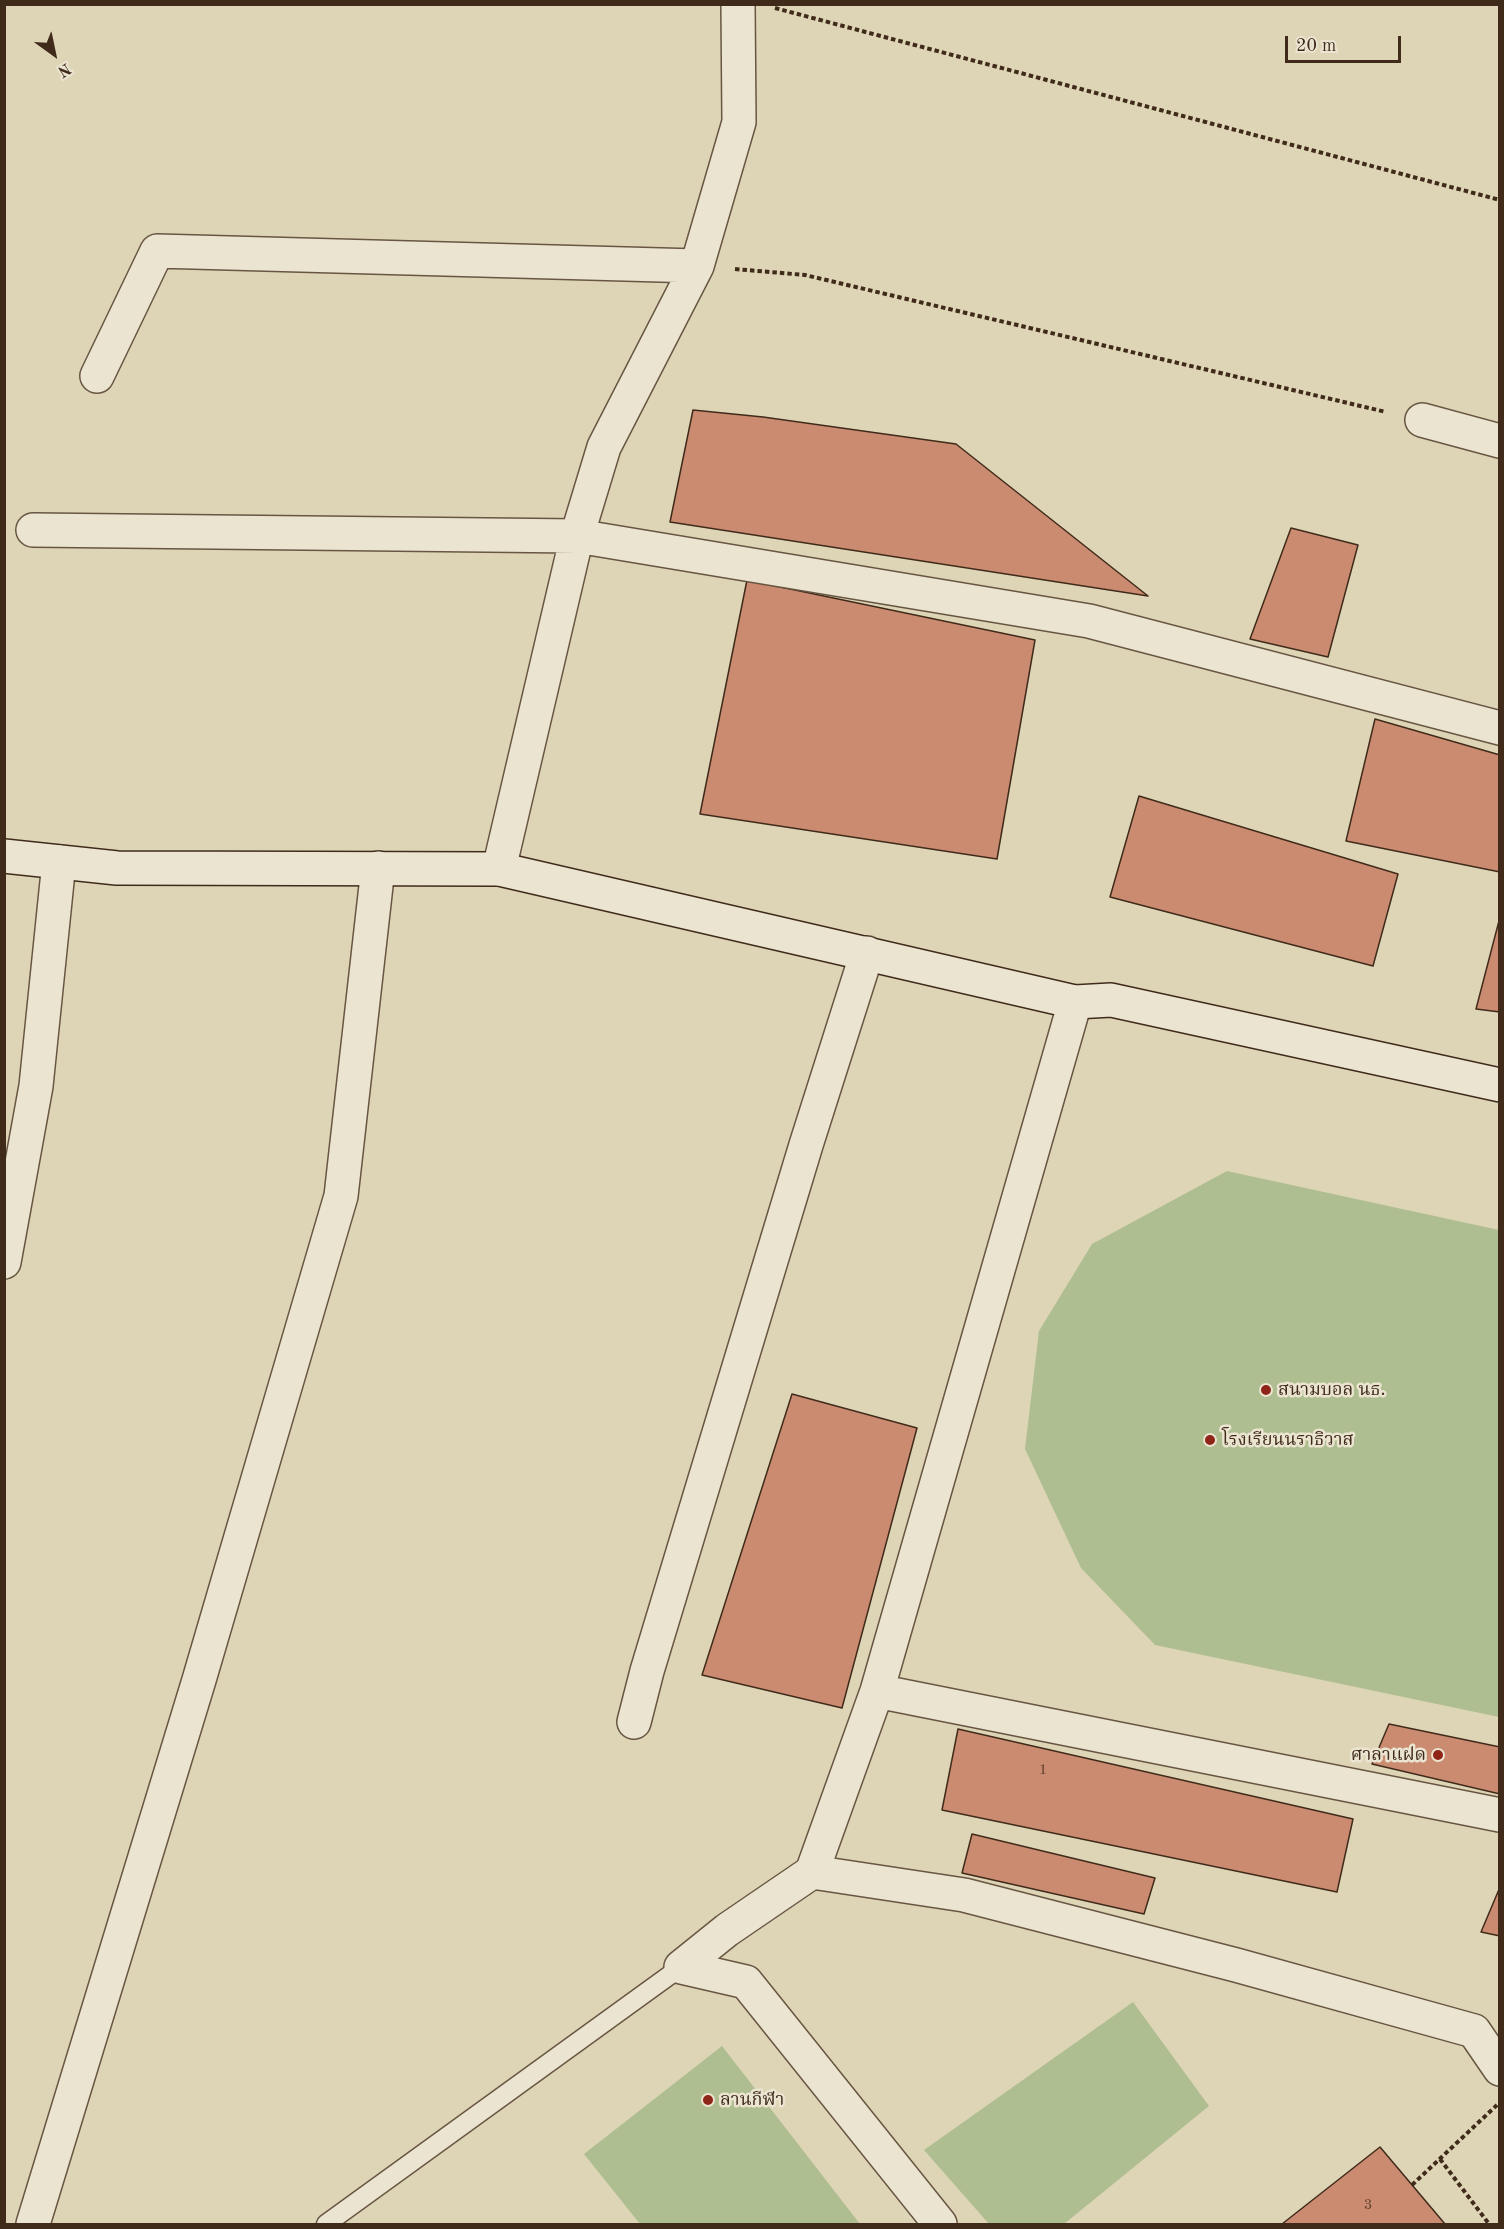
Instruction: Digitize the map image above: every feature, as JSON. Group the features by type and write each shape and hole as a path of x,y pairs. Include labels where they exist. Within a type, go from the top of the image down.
{"street":[{"path":"499,869 577,536 604,447 697,266 739,122 738,4"},
{"path":"97,376 157,251 697,266"},
{"path":"1422,420 1500,441"},
{"path":"33,530 577,536 1089,621 1500,728"},
{"path":"4,856 117,868 499,869 1075,1002 1111,1000 1500,1085"},
{"path":"4,1262 36,1086 59,862"},
{"path":"33,2224 181,1737 341,1196 378,867"},
{"path":"634,1722 646,1671 806,1145 867,953"},
{"path":"681,1967 727,1930 812,1872 877,1691 1075,1002"},
{"path":"877,1691 1500,1815"},
{"path":"812,1872 964,1895 1236,1965 1474,2031 1500,2069"},
{"path":"681,1967 746,1982 940,2224"}],"lane":[{"path":"326,2224 681,1967"}],"path":[{"path":"774,8 1500,200"},
{"path":"697,266 805,275 1422,420"},
{"path":"1412,2185 1500,2102"},
{"path":"1440,2159 1489,2224"}],"green space":[{"name":"สนามบอล นธ.","path":"1227,1171 1499,1230 1499,1717 1155,1645 1081,1568 1025,1449 1039,1331 1092,1244"},
{"path":"1133,2002 1209,2106 1064,2224 989,2224 924,2150"},
{"name":"ลานกีฬา","path":"722,2046 860,2224 640,2224 584,2154"}],"building":[{"path":"693,410 763,417 956,444 1148,596 670,522"},
{"path":"1291,528 1358,545 1328,657 1250,639"},
{"path":"747,580 1035,640 997,859 700,814"},
{"path":"1375,719 1500,755 1500,872 1346,841"},
{"path":"1139,796 1398,874 1373,966 1110,897"},
{"path":"1500,917 1500,1012 1476,1009"},
{"path":"792,1394 917,1428 842,1708 702,1675"},
{"name":"ศาลาแฝด","path":"1389,1724 1500,1747 1500,1794 1372,1764"},
{"path":"958,1729 1353,1819 1337,1892 942,1810"},
{"path":"972,1834 1155,1878 1144,1914 962,1873"},
{"path":"1500,1887 1500,1936 1481,1932"},
{"path":"1380,2147 1445,2224 1282,2224"}],"place":[{"name":"สนามบอล นธ.","path":"1266,1390"},
{"name":"โรงเรียนนราธิวาส","path":"1210,1440"},
{"name":"ศาลาแฝด","path":"1438,1755"},
{"name":"ลานกีฬา","path":"708,2100"}]}
